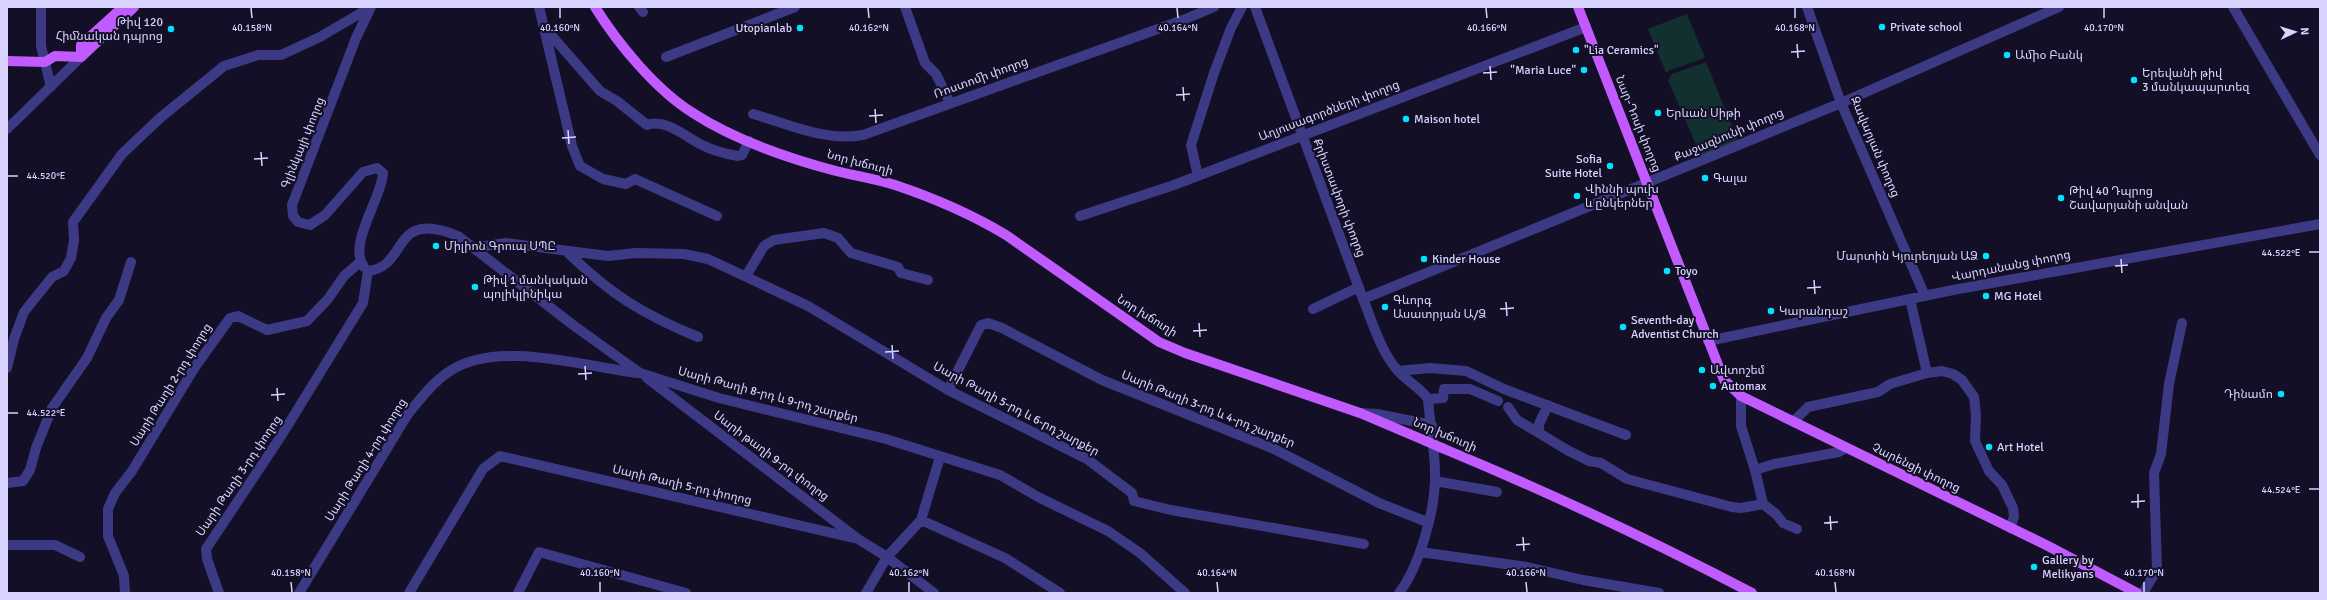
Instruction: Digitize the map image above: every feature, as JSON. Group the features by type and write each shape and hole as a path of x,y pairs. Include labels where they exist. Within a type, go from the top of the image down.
{"main road":[{"path":"81,57 81,45 123,7"},
{"path":"7,61 45,62 55,56 81,57 134,7"},
{"name":"Նոր խճուղի","path":"595,7 606,24 666,91 693,113 749,141 792,158 894,185 939,201 1006,235 1159,342 1185,353 1360,413 1526,483 1594,514 1752,593"},
{"name":"Նար-Դոսի փողոց","path":"1578,7 1708,341"},
{"name":"Չարենցի փողոց","path":"1708,341 1724,380 1741,396 2010,528 2137,593"}],"street":[{"path":"41,7 41,46 51,87"},
{"path":"7,368 14,339 24,312 52,277 64,271 71,258 74,240 73,222 122,154 160,118 224,66 258,55 281,55 320,37 371,7"},
{"name":"Գլինկայի փողոց","path":"360,262 361,245 367,218 383,183 383,173 377,168 363,172 325,215 310,225 298,222 293,216 292,205 356,38 371,7"},
{"path":"539,7 572,146 580,166 603,179 626,184 635,179 717,216"},
{"path":"666,57 795,7"},
{"path":"905,7 925,63 936,74 950,103"},
{"name":"Ռոստոմի փողոց","path":"753,114 830,137 846,138 863,135 1183,20 1214,7"},
{"path":"1198,176 1191,145 1214,73 1231,28 1242,7"},
{"name":"Քրիստափորի փողոց","path":"1255,7 1363,299 1382,345 1398,371 1424,393 1428,399"},
{"name":"Զավարյան փողոց","path":"1807,7 1842,103 1925,296"},
{"name":"Քաջազնունի փողոց","path":"1363,299 1842,103 2059,7"},
{"path":"2233,7 2320,155"},
{"path":"543,26 600,92 617,101 647,125 654,122 663,125 703,146 738,156 742,155 749,141"},
{"name":"Աղյուսագործների փողոց","path":"1080,216 1147,195 1198,176 1586,27"},
{"path":"7,130 81,57"},
{"name":"Վարդանանց փողոց","path":"1708,341 1925,296 2320,224"},
{"name":"Սարի Թաղի 8-րդ և 9-րդ շարքեր","path":"368,271 376,270 383,266 410,234 422,228 438,228 458,236 573,325 640,373 719,398 886,439 1000,475 1040,498 1108,531 1140,554 1185,593"},
{"path":"746,276 764,246 774,240 824,233 838,238 851,253 898,267 901,273 928,280"},
{"name":"Սարի Թաղի 5-րդ և 6-րդ շարքեր","path":"477,251 486,246 506,243 538,246 567,252 608,256 636,253 684,254 708,259 746,276 845,327 861,339 948,390 1088,459 1132,493 1134,501 1172,510 1364,544"},
{"path":"567,252 596,280 636,309 661,322 698,337"},
{"path":"7,483 23,481 30,470 36,448 52,408 87,358 106,318 120,300 130,262"},
{"path":"360,262 368,271"},
{"name":"Սարի Թաղի 2-րդ փողոց","path":"125,593 124,576 108,536 108,509 116,493 132,471 195,366 230,318 238,316 268,330 307,321 328,299 344,276 360,262"},
{"name":"Սարի Թաղի 3-րդ փողոց","path":"219,593 207,559 206,549 284,433 363,303 368,271"},
{"path":"1313,309 1359,287"},
{"path":"1910,299 1927,374"},
{"name":"Սարի Թաղի 3-րդ և 4-րդ շարքեր","path":"948,390 981,325 988,323 1002,328 1102,380 1274,449 1379,503 1427,522"},
{"path":"2142,593 2157,570 2154,473 2161,454 2169,384 2182,323"},
{"name":"Սարի Թաղի 4-րդ փողոց","path":"299,593 408,414 428,388 451,370 463,364 515,356 545,357 640,373"},
{"path":"1398,371 1430,368 1466,371 1504,389 1626,435"},
{"path":"1794,421 1808,408 1878,392 1890,384 1927,374 1942,371 1953,374 1962,380 1974,397 1976,416 1975,441 1989,471 2002,485 2013,508 2014,517 2010,528"},
{"name":"Սարի թաղի 9-րդ փողոց","path":"640,373 858,539 887,557"},
{"path":"1399,593 1412,571 1420,552 1435,481 1432,425 1428,399 1442,398 1444,389 1470,389 1498,401"},
{"path":"1741,396 1741,426 1755,470 1763,504 1776,514 1783,523 1797,529"},
{"path":"1539,433 1539,424 1548,405"},
{"path":"1508,407 1518,420 1567,450 1589,461 1601,463 1627,478 1732,507 1741,508 1763,504"},
{"path":"1360,413 1377,414 1432,425"},
{"path":"1755,470 1774,464 1839,452 1846,448"},
{"name":"Սարի Թաղի 5-րդ փողոց","path":"409,593 483,469 500,456 858,539"},
{"path":"866,593 887,557 922,520 940,457"},
{"path":"1435,481 1497,492"},
{"path":"922,520 1005,558 1060,593"},
{"path":"7,545 55,545 80,557"},
{"path":"518,593 539,552 686,593"},
{"path":"1420,552 1527,567 1583,580 1659,593"},
{"path":"887,557 934,593"}],"green space":[{"path":"1687,14 1705,58 1670,70 1666,73 1648,29"},
{"path":"1706,62 1738,141 1701,156 1668,80 1672,74"}],"place":[{"name":"Private school","path":"1882,27"},
{"name":"Utopianlab","path":"800,28"},
{"name":"Թիվ 120 Հիմնական դպրոց","path":"171,29"},
{"name":"\"Lia Ceramics\"","path":"1576,50"},
{"name":"Ամիօ Բանկ","path":"2007,55"},
{"name":"\"Maria Luce\"","path":"1584,70"},
{"name":"Երեվանի թիվ 3 մանկապարտեզ","path":"2134,80"},
{"name":"Երևան Սիթի","path":"1658,113"},
{"name":"Maison hotel","path":"1406,119"},
{"name":"Sofia Suite Hotel","path":"1610,166"},
{"name":"Գալա","path":"1705,178"},
{"name":"Վիննի պուխ և ընկերներ","path":"1577,196"},
{"name":"Թիվ 40 Դպրոց Շավարյանի անվան","path":"2061,198"},
{"name":"Միլիոն Գրուպ ՍՊԸ","path":"436,246"},
{"name":"Մարտին Կյուրեղյան ԱՁ","path":"1986,256"},
{"name":"Kinder House","path":"1424,259"},
{"name":"Toyo","path":"1667,271"},
{"name":"Թիվ 1 մանկական պոլիկլինիկա","path":"475,287"},
{"name":"MG Hotel","path":"1986,296"},
{"name":"Գևորգ Ասատրյան Ա/Ձ","path":"1385,307"},
{"name":"Կարանդաշ","path":"1771,311"},
{"name":"Seventh-day Adventist Church","path":"1623,327"},
{"name":"Ավտոշեմ","path":"1702,370"},
{"name":"Automax","path":"1713,386"},
{"name":"Դինամո","path":"2281,394"},
{"name":"Art Hotel","path":"1989,447"},
{"name":"Gallery by Melikyans","path":"2034,567"}]}
